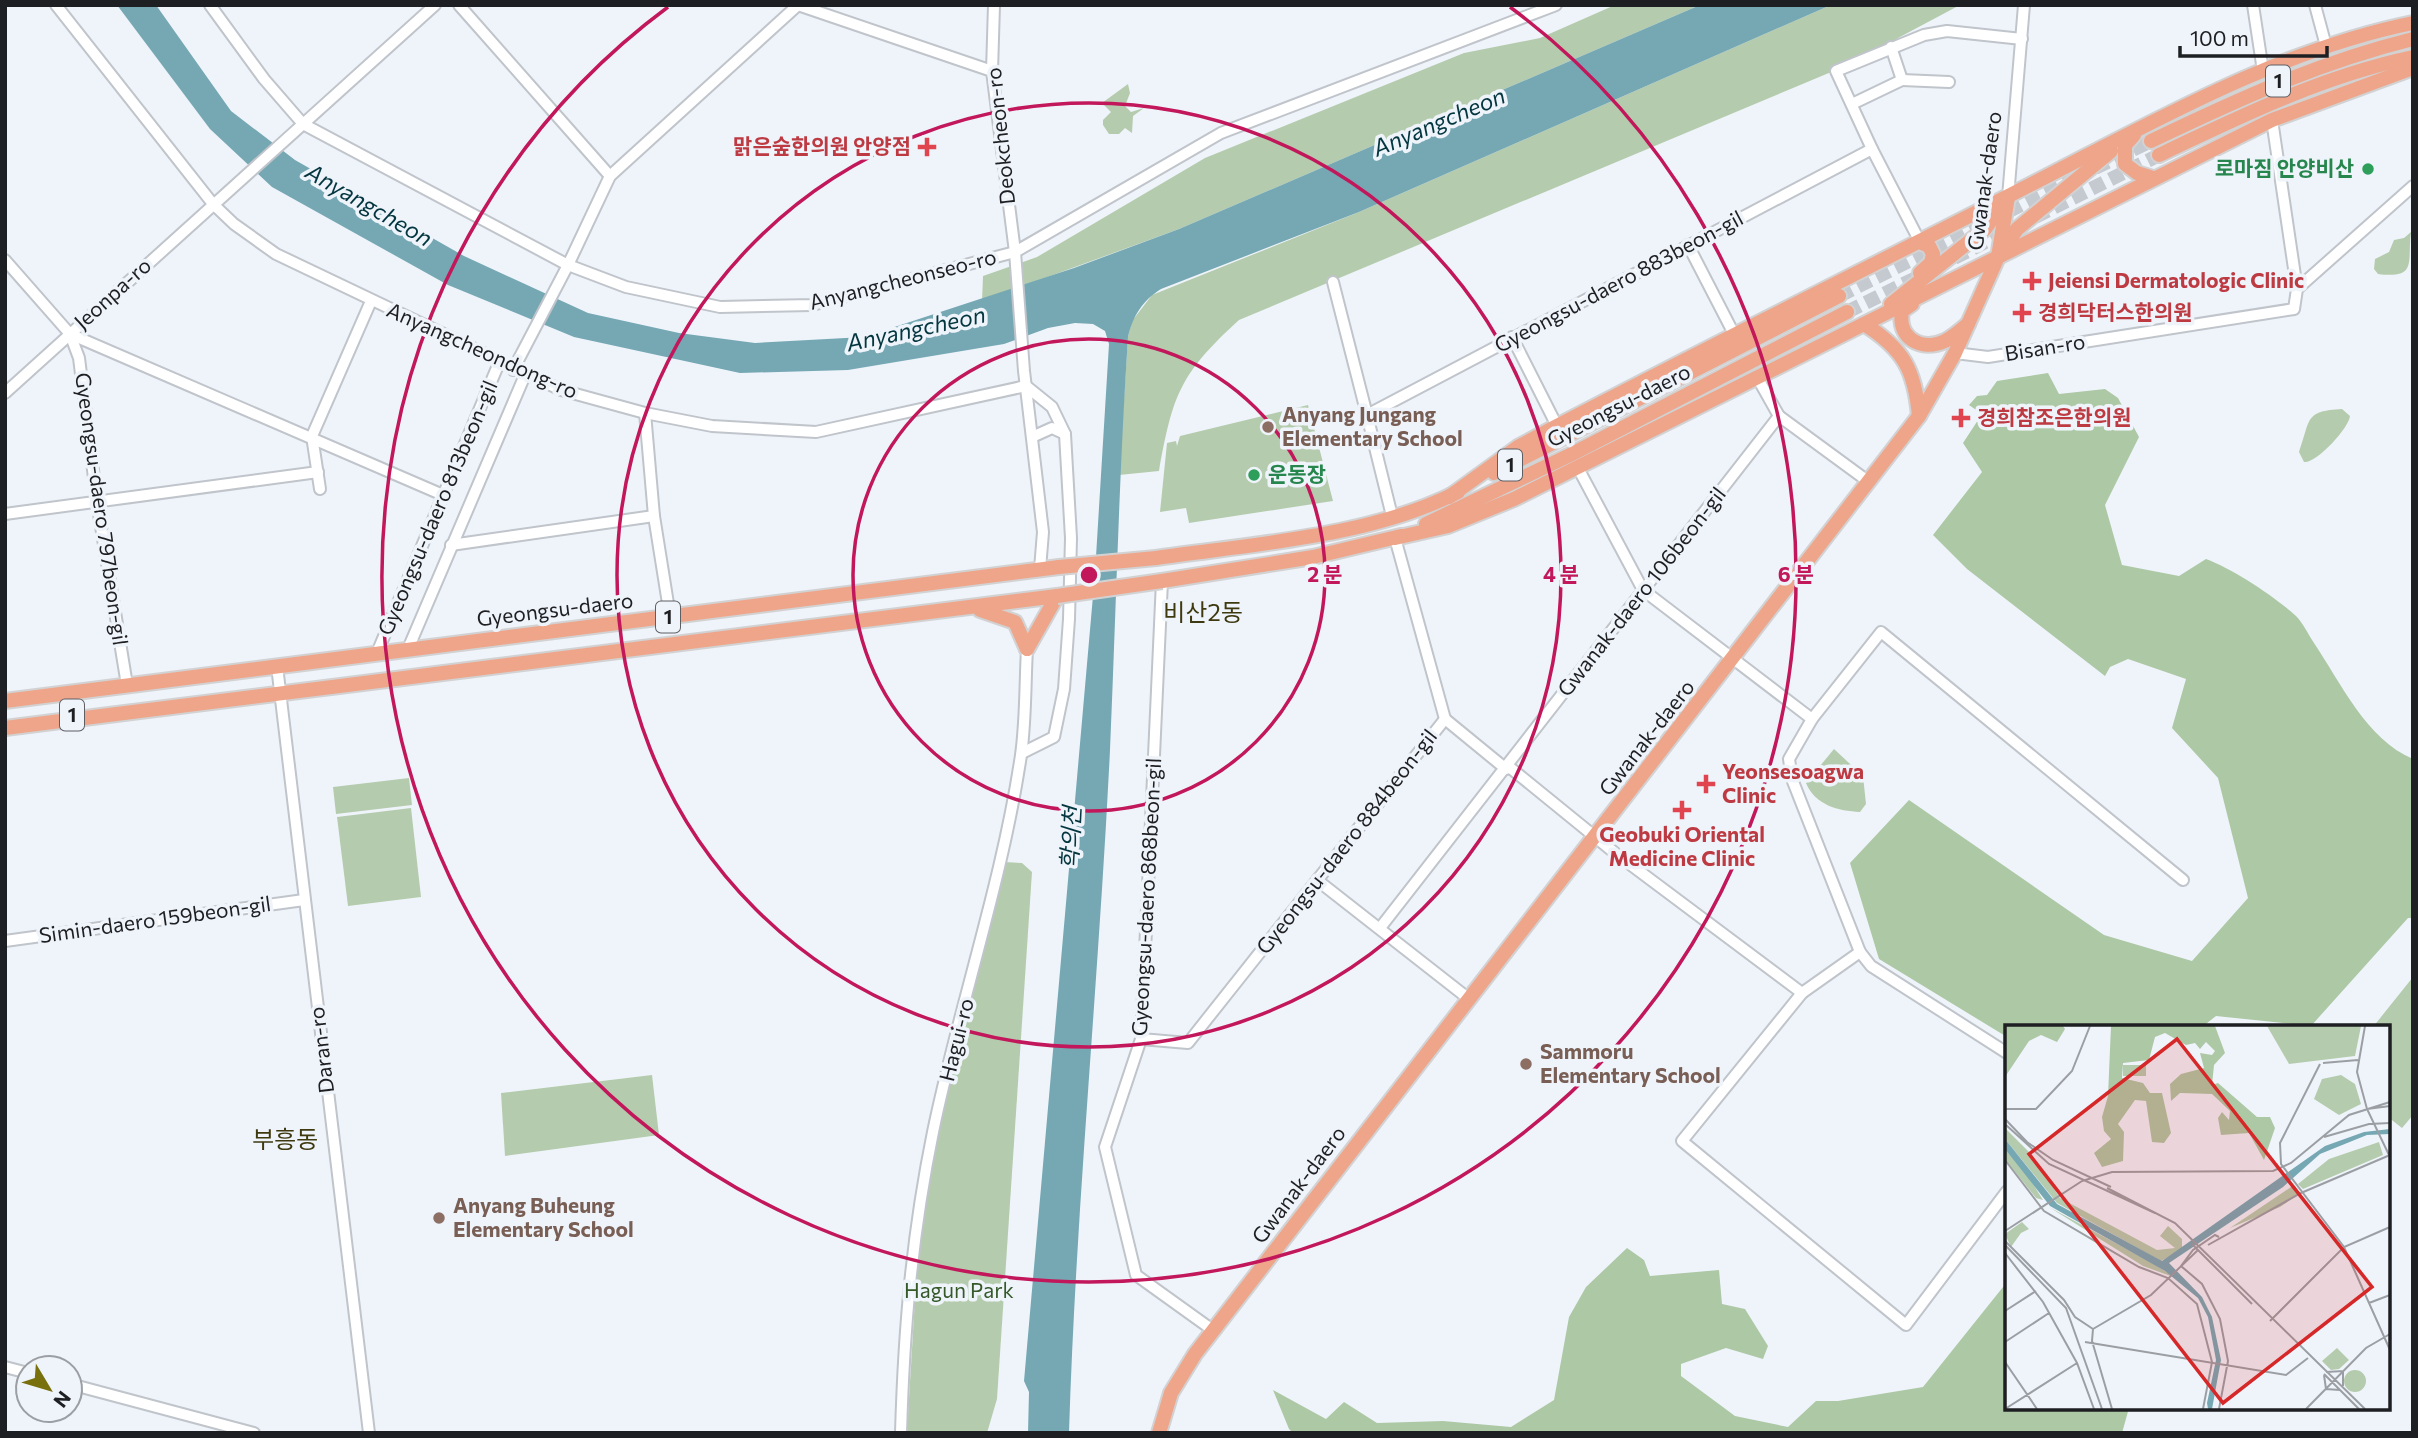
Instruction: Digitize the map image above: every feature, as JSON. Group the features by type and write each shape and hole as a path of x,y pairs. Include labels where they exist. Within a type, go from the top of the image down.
{"main road":[{"path":"1449,497 1518,447 1557,426 2137,131 2263,71 2326,46 2413,23"},
{"name":"1","path":"2151,141 2265,86 2369,50 2413,39"},
{"name":"1","path":"2159,155 2268,103 2375,65 2413,57"},
{"path":"1395,538 1448,526 1578,468 1864,324 1915,293 1998,257 2272,120 2413,68"},
{"path":"2137,131 2126,145 2125,164 2137,173 2153,178"},
{"path":"1998,257 2017,229 2137,131"},
{"path":"1915,293 1985,229 2008,197"},
{"name":"Gwanak-daero","path":"1158,1433 1171,1393 1214,1331 1919,416 1955,353 1998,257 2008,197"},
{"path":"1920,242 1929,246 1933,254 1915,293 1902,312 1900,321 1903,334 1916,344 1944,342 1969,324"},
{"name":"Gyeongsu-daero","path":"5,701 1040,569 1156,558 1310,535 1392,516 1449,497 1839,296"},
{"name":"Gyeongsu-daero","path":"1163,582 1313,557 1395,538 1570,455 1847,312"},
{"path":"1864,324 1881,335 1904,357 1916,385 1919,416"},
{"name":"1","path":"5,721 138,710 281,693 975,608 1163,582"},
{"path":"1027,649 1057,596"},
{"path":"975,608 1016,622 1027,649"},
{"name":"Gyeongsu-daero","path":"5,708 98,689"},
{"path":"5,728 138,710"}],"street":[{"name":"Anyangcheondong-ro","path":"56,5 213,204 276,254 513,370 561,390 645,413 712,426 816,432 1027,386"},
{"name":"Anyangcheonseo-ro","path":"210,5 299,128 568,265 626,286 720,307 813,304 1015,252 1220,133 1556,5"},
{"path":"299,128 435,5"},
{"path":"459,5 610,176"},
{"path":"513,370 568,265 610,176 798,5 992,71"},
{"name":"Deokcheon-ro","path":"995,5 992,71 1015,252 1027,386"},
{"name":"Gwanak-daero","path":"2008,197 2024,5"},
{"path":"2253,5 2263,71"},
{"path":"2315,5 2326,46"},
{"path":"1920,242 1836,71 1924,35 1947,31 2022,39"},
{"path":"1891,47 1902,80"},
{"path":"1852,104 1902,80 1949,82"},
{"path":"2272,120 2297,289"},
{"name":"Jeonpa-ro","path":"5,393 299,128"},
{"name":"Gyeongsu-daero 883beon-gil","path":"1367,415 1872,149"},
{"name":"Bisan-ro","path":"1955,353 1988,357 2294,309 2297,289 2413,186"},
{"path":"1688,245 1734,334"},
{"path":"5,260 70,334 312,436 443,495"},
{"path":"1333,282 1392,516"},
{"path":"320,489 312,436 371,301"},
{"name":"Gyeongsu-daero 797beon-gil","path":"70,334 79,358 97,502 127,685"},
{"path":"1512,337 1557,426"},
{"name":"Gyeongsu-daero 813beon-gil","path":"377,653 499,363"},
{"name":"Gyeongsu-daero 813beon-gil","path":"408,649 525,375"},
{"path":"1758,377 1779,416 1869,482"},
{"path":"1022,753 1054,737 1064,690 1071,538 1065,434 1052,407 1027,386"},
{"path":"1027,386 1043,532 1040,569"},
{"path":"645,413 654,516 670,616"},
{"name":"Gwanak-daero 106beon-gil","path":"1380,928 1779,416"},
{"path":"1032,437 1052,428 1065,434"},
{"path":"1578,468 1643,590 1812,719"},
{"path":"5,514 318,472"},
{"name":"Gyeongsu-daero 813beon-gil","path":"451,545 654,516"},
{"name":"Gyeongsu-daero 884beon-gil","path":"1142,1039 1188,1043 1445,719 1395,538"},
{"name":"Gyeongsu-daero 868beon-gil","path":"1163,582 1142,1039 1105,1146 1136,1275 1214,1331"},
{"path":"2005,1052 1871,966 1860,952 1792,779 1789,759 1812,719 1881,632 2183,880"},
{"name":"Hagui-ro","path":"901,1433 907,1287 922,1191 933,1131 995,883 1022,753 1027,649"},
{"name":"Daran-ro","path":"277,666 369,1433"},
{"path":"1445,719 1802,993"},
{"path":"1317,880 1469,999"},
{"name":"Simin-daero 159beon-gil","path":"5,941 304,900"},
{"path":"1860,952 1802,993 1682,1140 1906,1325 2005,1194"},
{"path":"84,1388 254,1433"}],"green space":[{"path":"1615,5 1700,5 1179,229 982,301 983,276 1037,257 1205,158 1464,53 1540,38"},
{"path":"1831,5 1960,5 1898,38 1891,47 1239,320 1191,371 1182,387 1169,423 1159,471 1119,475 1128,337 1132,321 1152,295 1359,212"},
{"path":"1128,84 1130,93 1125,106 1131,112 1144,108 1133,116 1132,133 1125,128 1119,134 1109,134 1103,120 1111,112 1102,103"},
{"path":"2411,232 2409,260 2405,271 2391,275 2378,274 2374,269 2375,259 2389,252 2394,240 2404,238"},
{"path":"2048,373 2059,394 2105,389 2118,398 2139,437 2105,505 2122,565 2179,576 2206,559 2241,576 2265,592 2299,619 2368,724 2396,750 2413,759 2413,918 2408,918 2312,1025 2216,1016 2205,1025 2005,1025 2005,1036 1879,959 1850,863 1909,800 2104,935 2192,961 2248,898 2218,778 2172,728 2186,679 2128,659 2110,667 2105,676 1967,569 1933,535 1982,472 1963,443 1982,414 1969,405 1977,396 1987,395 1997,381"},
{"name":"운동장","path":"1308,405 1333,501 1189,523 1186,508 1160,512 1167,443 1176,441 1177,446 1180,436"},
{"path":"2342,409 2350,416 2344,429 2324,451 2304,462 2299,452 2311,419 2321,412"},
{"path":"1834,749 1863,776 1866,804 1860,812 1821,802 1806,783"},
{"path":"409,778 412,805 336,814 333,787"},
{"path":"411,808 421,897 348,906 337,817"},
{"name":"Hagun Park","path":"1004,862 1022,863 1032,872 997,1399 987,1433 907,1433 917,1265 938,1131"},
{"path":"2413,977 2413,1115 2402,1128 2390,1119 2390,1025 2375,1025"},
{"path":"652,1075 659,1135 505,1156 501,1093"},
{"path":"1627,1248 1644,1260 1650,1276 1719,1270 1722,1304 1745,1309 1768,1346 1763,1359 1726,1348 1681,1364 1681,1376 1735,1416 1788,1427 1816,1401 1838,1401 1923,1387 2005,1284 2005,1410 2128,1410 2122,1433 1293,1433 1273,1390 1326,1419 1344,1402 1377,1423 1443,1421 1511,1427 1554,1400 1569,1317 1586,1287"}],"water":[{"name":"Anyangcheon","path":"117,5 156,5 231,111 295,160 464,256 588,313 679,333 755,343 864,337 1074,268 1179,229 1700,5 1831,5 1359,212 1161,289 1144,304 1136,316 1128,337 1110,750 1077,1262 1069,1433 1028,1433 1029,1392 1024,1381 1095,573 1109,344 1105,331 1093,324 1075,323 1048,328 1004,344 848,370 740,373 574,337 448,285 272,187 210,129"}],"tunnel":[{"path":"2095,168 2151,141"},
{"path":"2035,217 2159,155"},
{"path":"1839,296 2071,180"},
{"path":"1954,258 2011,229"},
{"path":"1847,312 1924,274"}],"place":[{"name":"맑은숲한의원 안양점","path":"927,147"},
{"name":"로마짐 안양비산","path":"2368,169"},
{"name":"Jeiensi Dermatologic Clinic","path":"2032,281"},
{"name":"경희닥터스한의원","path":"2022,313"},
{"name":"경희참조은한의원","path":"1961,418"},
{"name":"Anyang Jungang Elementary School","path":"1268,427"},
{"name":"운동장","path":"1254,475"},
{"name":"Yeonsesoagwa Clinic","path":"1706,784"},
{"name":"Geobuki Oriental Medicine Clinic","path":"1682,810"},
{"name":"Sammoru Elementary School","path":"1526,1064"},
{"name":"Anyang Buheung Elementary School","path":"439,1218"}],"district":[{"name":"비산2동","path":"1203,613"},
{"name":"부흥동","path":"285,1140"}],"water label":[{"name":"학의천","path":"1071,838"}]}
